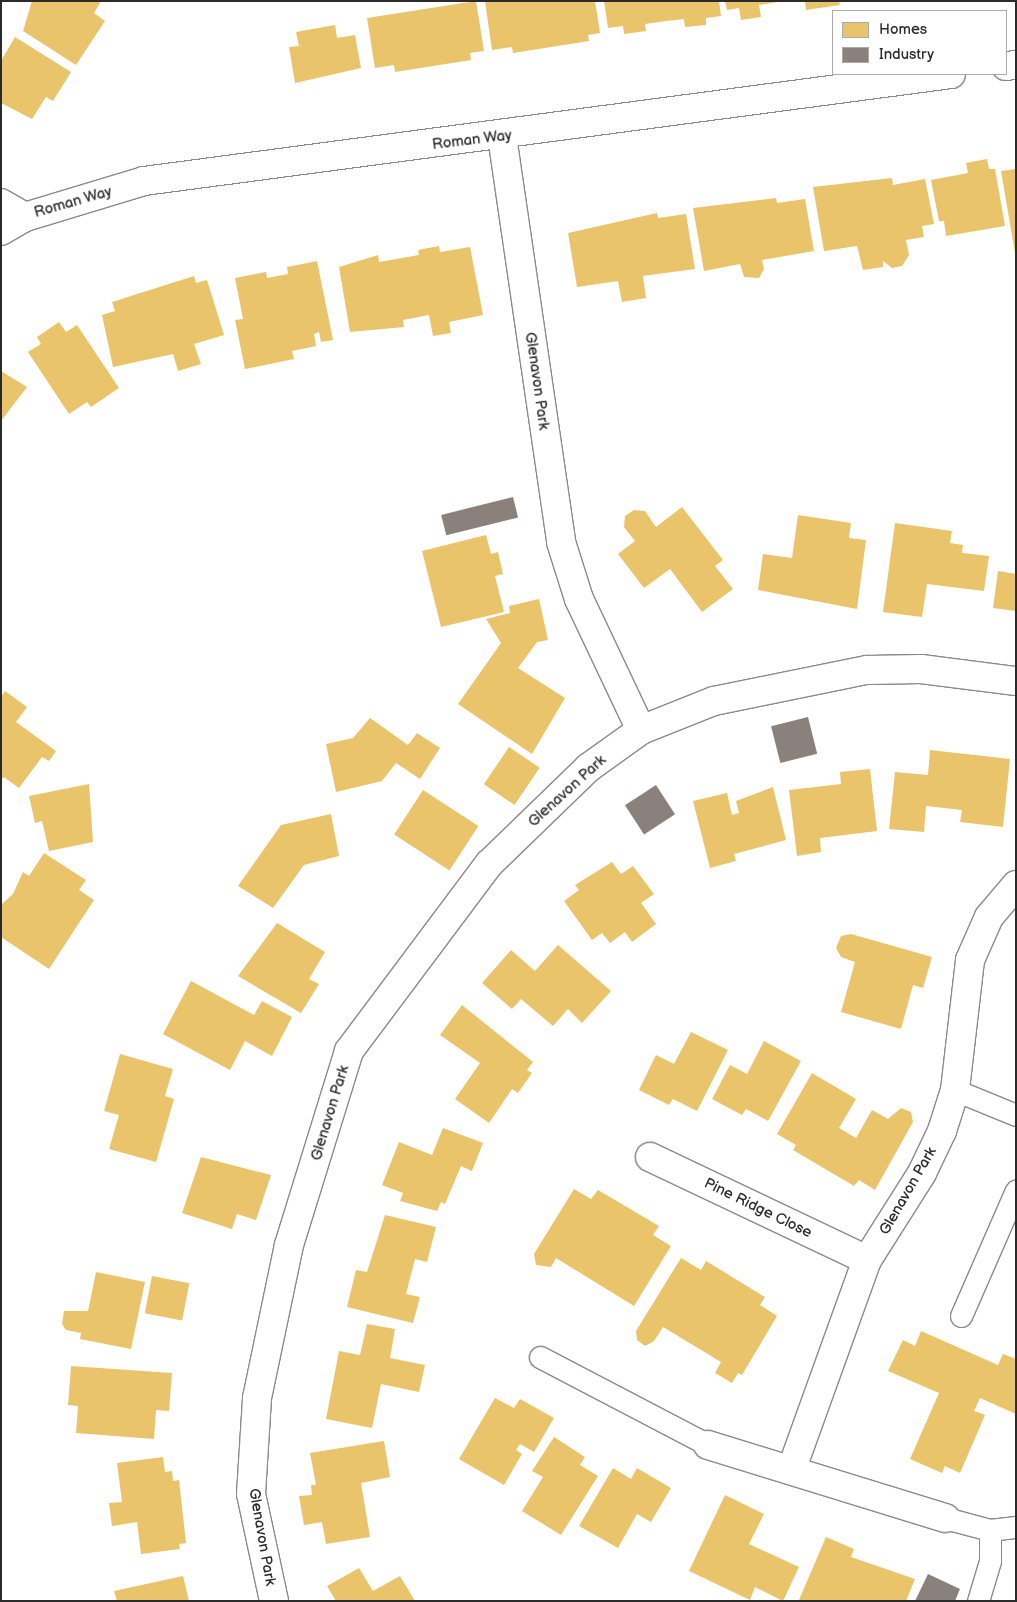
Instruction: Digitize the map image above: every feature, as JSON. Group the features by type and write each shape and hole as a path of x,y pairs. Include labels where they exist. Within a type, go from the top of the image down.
{"street":[{"name":"Roman Way","path":"1,232 26,216 144,182 502,136 944,75"},
{"name":"Glenavon Park","path":"502,136 561,542 579,599 640,730"},
{"path":"1,203 26,216"},
{"name":"Glenavon Park","path":"274,1601 251,1494 257,1398 289,1245 349,1052 489,864 588,768 640,730 714,701 827,675 921,668 1016,681"},
{"name":"Glenavon Park","path":"792,1468 867,1260 922,1173 955,1090 970,960 989,917 1016,885"},
{"name":"Pine Ridge Close","path":"650,1157 867,1260"},
{"path":"708,1445 792,1468 945,1518"}],"lane":[{"path":"955,1090 1016,1115"},
{"path":"961,1316 1016,1190"},
{"path":"540,1357 708,1445"},
{"path":"945,1518 990,1530 1016,1527"},
{"path":"978,1601 990,1561 990,1530"}],"building: Homes":[{"path":"32,1 101,1 94,13 105,21 76,65 23,31"},
{"path":"476,1 484,51 470,53 471,60 395,72 394,65 375,68 367,18"},
{"path":"485,1 595,1 600,33 588,35 589,41 513,53 512,47 492,50"},
{"path":"604,1 719,1 721,16 706,18 706,25 685,27 684,19 645,24 646,31 624,34 623,26 608,28"},
{"path":"725,1 778,2 759,5 761,17 741,20 739,8 727,10"},
{"path":"805,1 839,1 840,5 806,10"},
{"path":"335,25 337,38 355,35 361,68 295,83 289,47 299,46 296,32"},
{"path":"15,37 71,72 53,101 46,97 32,119 1,103 1,61"},
{"path":"987,159 989,169 995,169 1005,226 946,236 944,221 939,221 931,180 968,173 966,163"},
{"path":"1016,169 1016,253 1015,253 1001,171"},
{"path":"892,178 893,185 925,179 934,224 922,226 924,237 906,240 909,255 902,266 892,268 883,261 883,267 863,270 857,246 824,251 813,187"},
{"path":"776,198 777,203 805,199 814,251 762,260 764,269 759,278 744,277 740,264 704,271 693,208"},
{"path":"657,213 658,218 686,214 695,269 643,276 646,298 622,302 618,281 577,287 568,233"},
{"path":"439,246 440,252 470,247 483,315 449,322 451,333 433,336 429,315 403,320 404,327 350,332 339,267 378,255 379,262 419,255 418,250"},
{"path":"317,261 333,340 321,342 319,332 314,334 316,346 292,351 294,359 245,369 235,320 243,319 235,278 266,272 267,278 288,274 287,267"},
{"path":"194,276 196,283 207,280 224,335 194,344 201,364 178,371 173,354 113,367 102,315 115,311 112,302"},
{"path":"59,322 66,332 77,325 119,388 91,407 87,402 69,414 28,352 41,344 37,337"},
{"path":"1,371 27,387 1,421"},
{"path":"682,507 723,560 715,566 733,589 702,612 670,569 644,588 618,554 635,541 624,527 625,516 634,510 645,511 656,527"},
{"path":"798,515 851,523 849,538 866,540 857,609 758,590 763,554 792,558"},
{"path":"895,523 952,531 950,543 963,545 962,553 989,556 984,591 927,584 922,617 883,612"},
{"path":"486,535 491,554 498,552 503,574 495,576 504,612 441,627 422,551"},
{"path":"998,571 1016,574 1016,611 993,608"},
{"path":"539,599 548,640 537,642 518,668 565,698 532,754 458,704 501,643 486,619 510,613 509,606"},
{"path":"5,691 27,707 16,722 56,751 49,761 42,757 19,788 4,777 1,780 1,697"},
{"path":"370,718 408,745 417,733 440,748 420,779 396,763 382,781 336,792 326,744 353,738"},
{"path":"509,747 540,768 515,805 484,784"},
{"path":"930,750 1010,759 1003,827 960,822 962,810 926,806 924,832 889,829 895,772 928,775"},
{"path":"870,769 877,831 820,838 821,852 797,856 789,790 841,784 840,772"},
{"path":"89,784 93,842 49,851 42,821 35,823 29,796"},
{"path":"773,787 786,840 734,854 736,861 710,868 693,801 727,793 732,815 739,813 736,801"},
{"path":"423,790 478,826 449,870 394,834"},
{"path":"331,814 339,856 304,865 273,908 238,886 281,825"},
{"path":"44,853 86,880 79,890 94,900 49,969 1,937 1,905 13,894 23,872 29,876"},
{"path":"612,862 621,874 633,866 654,894 641,903 656,924 632,942 625,932 610,943 602,933 592,940 564,901 579,890 575,885"},
{"path":"277,923 325,952 309,979 319,984 301,1013 238,976"},
{"path":"851,934 932,957 923,988 913,985 901,1029 841,1012 855,962 841,957 836,948 841,936"},
{"path":"558,945 611,991 582,1023 568,1009 553,1026 521,999 512,1009 482,983 511,950 535,971"},
{"path":"191,981 254,1015 262,1001 292,1017 272,1056 245,1041 230,1070 163,1034"},
{"path":"462,1005 533,1062 527,1070 532,1073 518,1093 512,1089 489,1123 455,1099 480,1063 440,1035"},
{"path":"691,1032 728,1050 697,1111 673,1099 669,1105 639,1090 656,1055 674,1064"},
{"path":"764,1041 801,1061 768,1121 746,1109 742,1115 712,1099 730,1065 747,1074"},
{"path":"120,1054 173,1069 165,1096 174,1099 156,1162 109,1149 119,1115 104,1111"},
{"path":"812,1073 856,1099 839,1128 856,1138 872,1110 888,1119 901,1108 911,1112 913,1122 875,1190 859,1180 854,1186 793,1150 796,1145 777,1134"},
{"path":"443,1128 483,1143 472,1171 461,1166 445,1204 441,1202 437,1211 400,1201 403,1193 382,1185 399,1142 432,1155"},
{"path":"201,1157 271,1175 256,1220 237,1214 232,1229 182,1213"},
{"path":"574,1189 591,1199 598,1190 659,1226 653,1235 671,1246 634,1306 556,1258 551,1267 536,1265 534,1254"},
{"path":"385,1215 436,1227 427,1262 415,1259 406,1294 420,1297 413,1323 347,1307 356,1270 367,1272"},
{"path":"681,1258 701,1270 706,1261 765,1297 760,1305 777,1316 742,1375 738,1373 732,1383 715,1373 721,1362 663,1327 654,1341 645,1346 637,1340 636,1331"},
{"path":"96,1272 145,1282 131,1349 80,1339 81,1333 66,1330 62,1324 64,1311 88,1311"},
{"path":"152,1276 189,1283 182,1321 145,1313"},
{"path":"367,1324 395,1329 390,1358 425,1365 419,1392 381,1384 372,1428 326,1419 339,1351 360,1355"},
{"path":"921,1331 998,1365 1003,1354 1016,1359 1016,1414 980,1398 974,1411 985,1415 960,1473 945,1466 942,1473 910,1459 939,1393 888,1371 903,1340 915,1346"},
{"path":"71,1366 172,1373 169,1411 156,1410 154,1439 76,1433 78,1406 68,1405"},
{"path":"495,1398 514,1408 520,1399 554,1418 534,1452 520,1444 516,1450 522,1454 504,1485 459,1459"},
{"path":"554,1437 585,1457 580,1465 598,1476 561,1535 522,1511 543,1477 532,1471"},
{"path":"384,1441 390,1477 361,1483 370,1537 326,1544 322,1522 304,1525 299,1496 312,1495 311,1485 316,1485 310,1453"},
{"path":"163,1457 165,1472 172,1471 173,1481 179,1480 186,1543 179,1544 180,1549 141,1554 137,1522 112,1526 109,1503 122,1502 117,1463"},
{"path":"613,1468 631,1479 637,1468 671,1488 651,1522 637,1514 618,1548 579,1526"},
{"path":"725,1495 764,1514 749,1544 799,1567 783,1601 755,1587 750,1600 689,1571"},
{"path":"826,1537 854,1549 851,1557 915,1579 906,1601 799,1600"},
{"path":"359,1568 373,1591 400,1576 415,1601 336,1601 327,1586"},
{"path":"183,1576 189,1601 117,1601 114,1591"}],"building: Industry":[{"path":"513,497 518,517 446,535 441,515"},
{"path":"808,717 817,754 780,763 771,726"},
{"path":"656,785 675,814 644,835 625,805"},
{"path":"928,1574 960,1589 955,1601 915,1601"}]}
